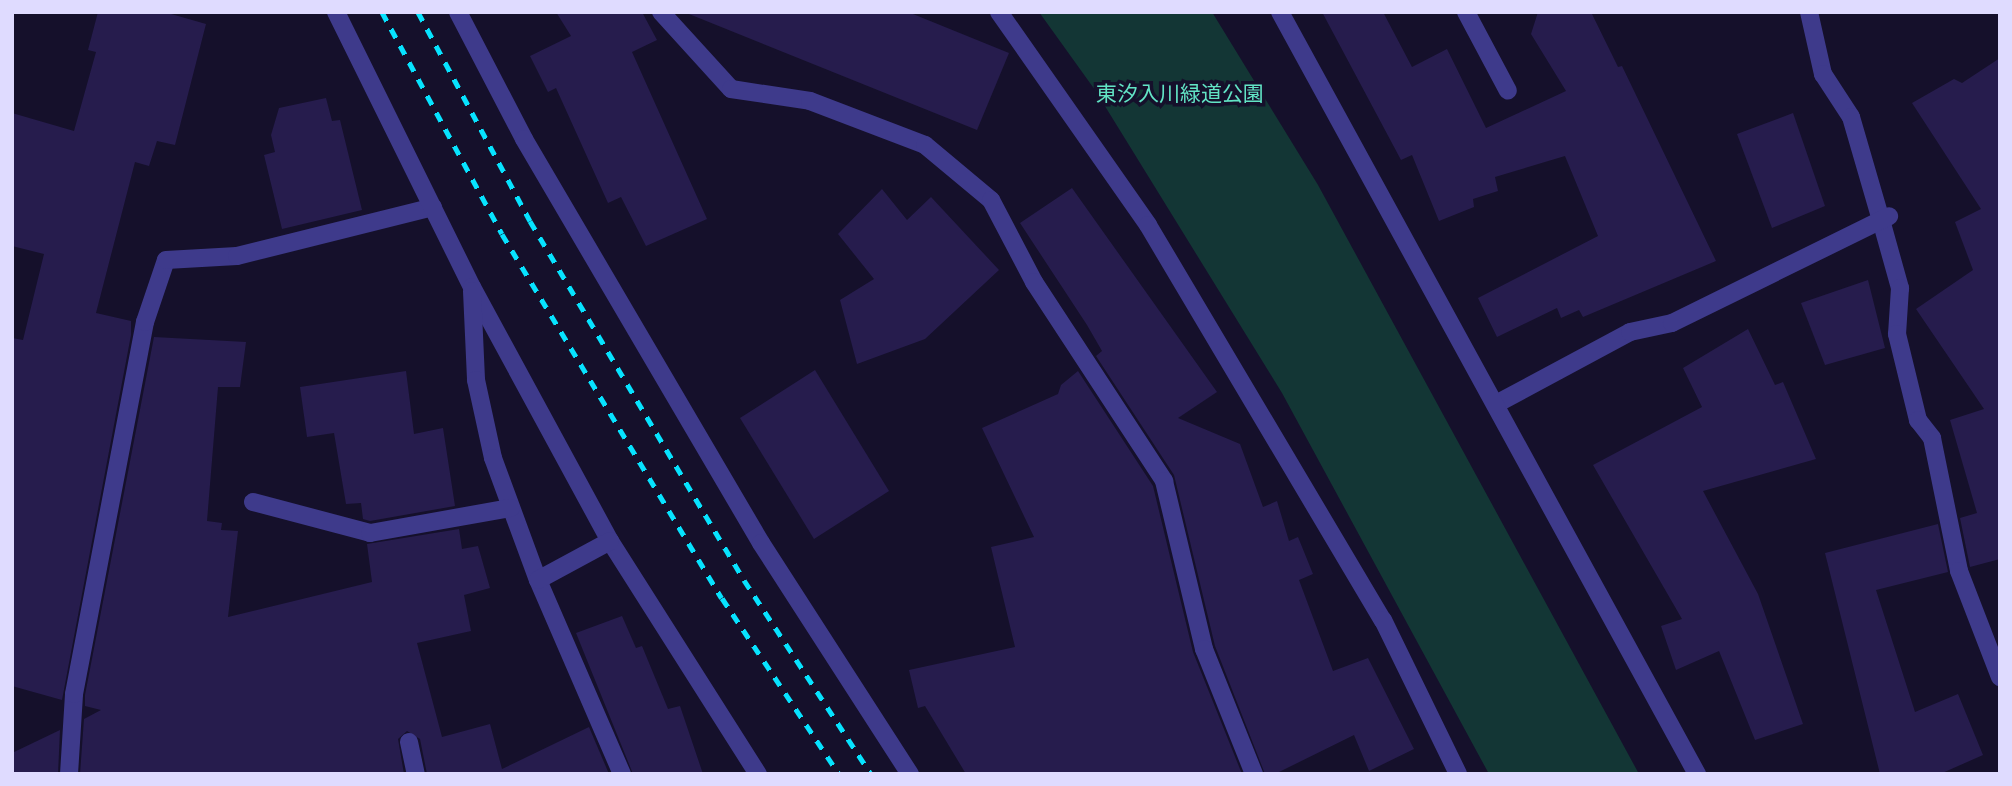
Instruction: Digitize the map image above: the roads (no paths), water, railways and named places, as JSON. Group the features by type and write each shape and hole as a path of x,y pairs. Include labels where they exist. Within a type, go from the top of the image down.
{"street":[{"path":"336,12 472,287 610,541 758,774"},
{"path":"457,12 524,139 761,543 910,774"},
{"path":"661,12 731,89 810,101 925,145 991,200 1034,282 1164,481 1204,649 1254,774"},
{"path":"999,12 1155,237 1383,620 1458,774"},
{"path":"1280,12 1697,774"},
{"path":"1466,12 1508,91"},
{"path":"1809,12 1822,74 1851,117 1886,218 1900,288 1897,334 1918,420 1933,438 1959,571 2000,677"},
{"path":"69,774 74,694 145,322 166,260 237,256 433,206"},
{"path":"1496,404 1630,332 1672,323 1886,218"},
{"path":"472,287 476,380 493,458 538,580 622,774"},
{"path":"253,502 370,533 511,508"},
{"path":"538,580 610,541"},
{"path":"409,742 416,774"}],"railway":[{"path":"382,12 502,234 722,598 839,774"},
{"path":"418,12 530,221 744,580 871,774"}],"park label":[{"name":"東汐入川緑道公園","path":"1180,94"}]}
